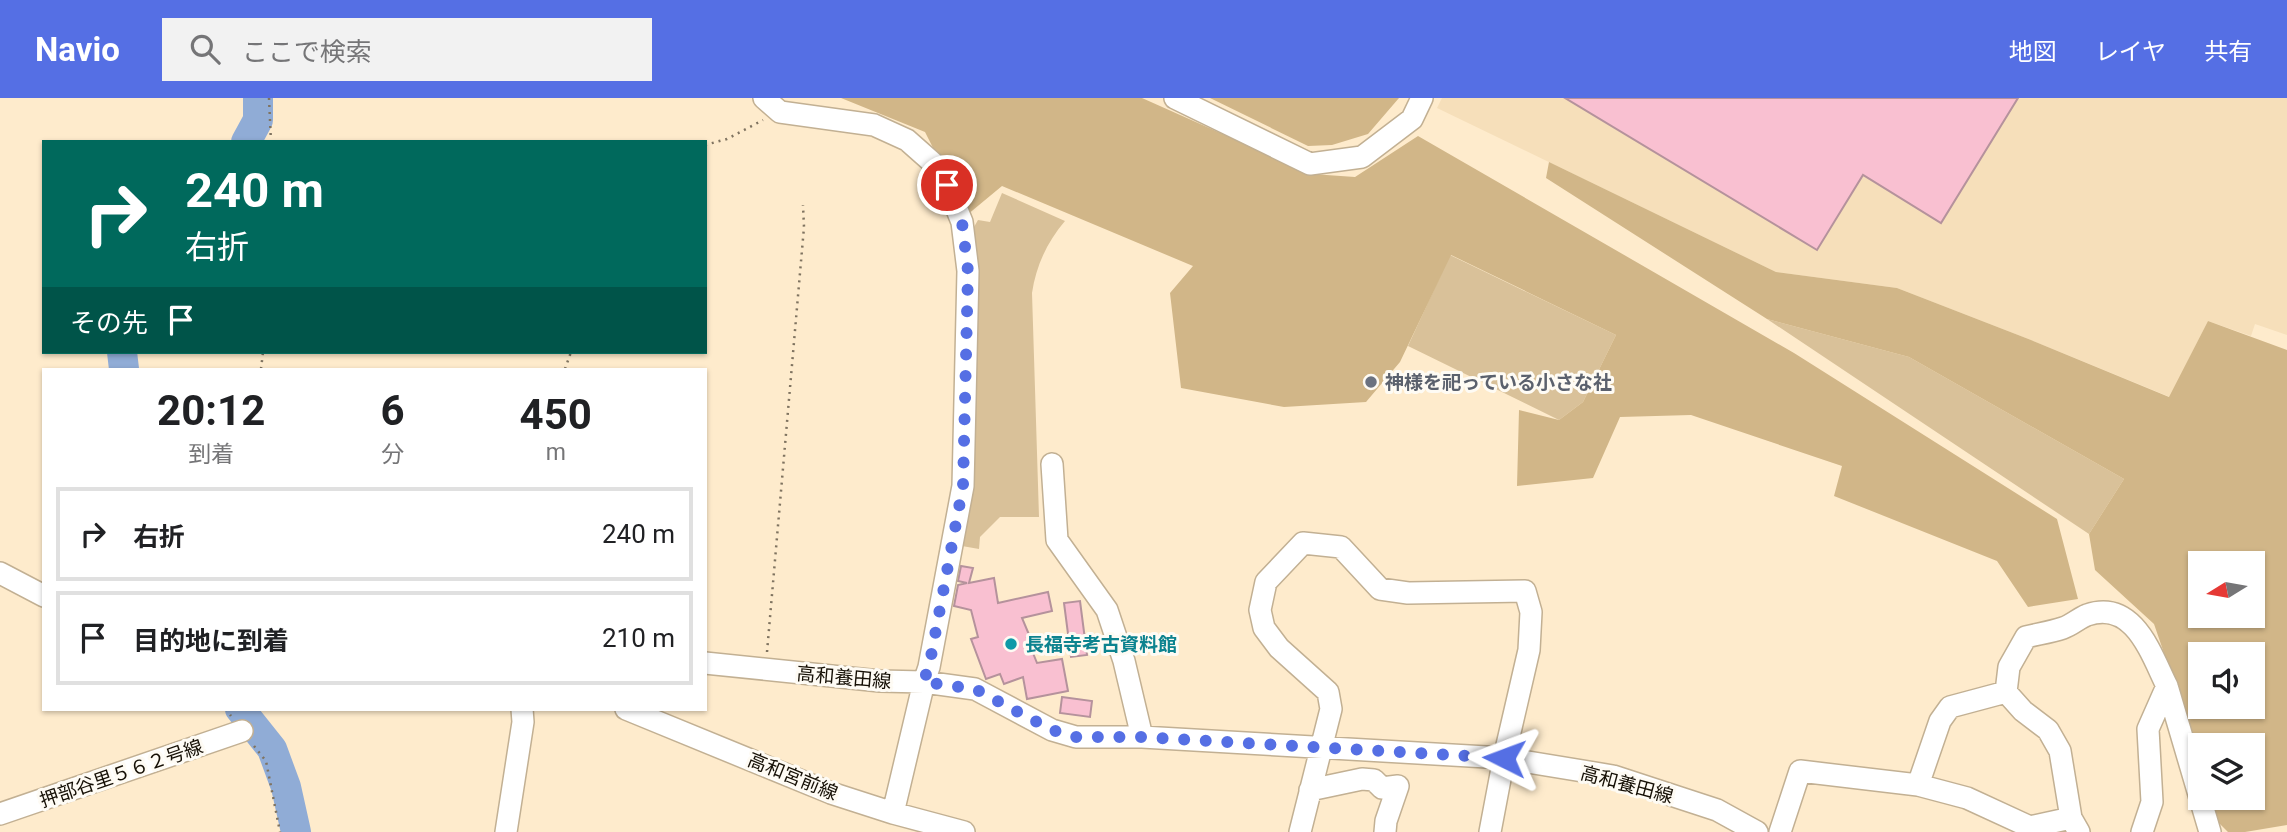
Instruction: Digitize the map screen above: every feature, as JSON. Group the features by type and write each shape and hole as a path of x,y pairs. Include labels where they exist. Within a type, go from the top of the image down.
{"street":[{"path":"1174,98 1310,164 1362,157 1412,118 1422,98"},
{"path":"772,105 874,125 906,140 933,163 947,185 962,222 968,271 963,486 929,667 923,682 893,813"},
{"path":"1052,464 1057,540 1107,610 1124,660 1142,737"},
{"path":"1300,832 1331,709 1328,692 1279,648 1264,628 1260,610 1266,582 1303,543 1341,547 1380,589 1408,593 1525,591 1531,612 1529,650 1490,832"},
{"path":"0,573 42,595"},
{"path":"2006,692 2010,667 2026,637 2065,627 2089,614 2115,613 2127,619 2142,636 2167,687 2210,832"},
{"name":"高和養田線","path":"707,663 975,689 1052,730 1076,737 1142,737 1504,758 1613,776 1717,810 1757,832"},
{"path":"2142,832 2152,803 2148,729 2167,687"},
{"path":"1918,785 1940,721 1950,707 2006,692"},
{"path":"1780,832 1800,771 1918,785 1966,798 2030,827 2075,825 2060,751 2048,730 2023,711 2006,692"},
{"path":"506,832 523,722 522,711"},
{"name":"高和宮前線","path":"631,711 831,793 964,832"},
{"name":"押部谷里５６２号線","path":"0,814 242,732"},
{"path":"1390,787 1402,780 1406,752"},
{"path":"1310,790 1362,779 1374,780 1390,787"},
{"path":"1385,832 1390,787"}],"path":[{"path":"269,98 271,140"},
{"path":"707,144 727,139 772,105"},
{"path":"766,670 804,227 803,205"},
{"path":"242,732 266,761 280,832"}],"shaded area":[{"path":"841,98 1142,98 1312,174 1355,177 1418,136 1794,353 2057,519 2078,599 2028,607 1997,561 1834,496 1842,466 1691,415 1620,417 1593,478 1517,486 1519,410 1559,420 1583,402 1616,335 1451,255 1400,362 1366,402 1284,407 1181,388 1170,293 1193,266 1002,186 967,215 925,132"},
{"path":"1210,98 1399,98 1368,134 1332,145 1308,146"},
{"path":"1442,98 2287,98 2287,335 2255,324 2251,336 2208,321 2170,397 1897,288 1776,272 1437,108"},
{"path":"1549,162 1776,272 1897,288 2169,397 2208,321 2287,350 2287,825 2228,832 2214,818 2212,810 2265,810 2265,733 2189,733 2154,624 2095,570 2089,534 2124,479 1909,357 1767,319 1546,178"},
{"path":"1002,193 1065,221 1043,255 1032,293 1039,517 1000,517 980,537 979,549 962,546 972,423 975,421 974,227 978,220 990,222"},
{"path":"1450,255 1616,335 1583,402 1559,420 1408,346"},
{"path":"1767,319 1909,357 2124,479 2089,534"}],"building":[{"path":"1565,98 2018,98 1941,223 1863,175 1817,250"},
{"path":"961,566 973,568 969,583 994,578 998,603 1048,592 1052,611 1022,618 1037,663 1062,659 1068,691 1027,699 1023,677 1004,684 1000,674 986,679 971,639 978,637 971,610 954,606 958,585 967,583 958,581"},
{"path":"1080,601 1087,655 1071,657 1064,603"},
{"path":"1062,697 1092,701 1090,717 1060,713"}],"waterway":[{"path":"247,140 258,120 258,98"},
{"path":"122,354 124,368"},
{"path":"242,711 272,749 286,787 296,832"}],"place":[{"name":"神様を祀っている小さな社","path":"1371,382"},
{"name":"長福寺考古資料館","path":"1011,644"}],"route":[{"path":"947,185 962,222 968,271 963,486 929,667 923,682 975,689 1052,730 1076,737 1142,737 1504,758"}]}
